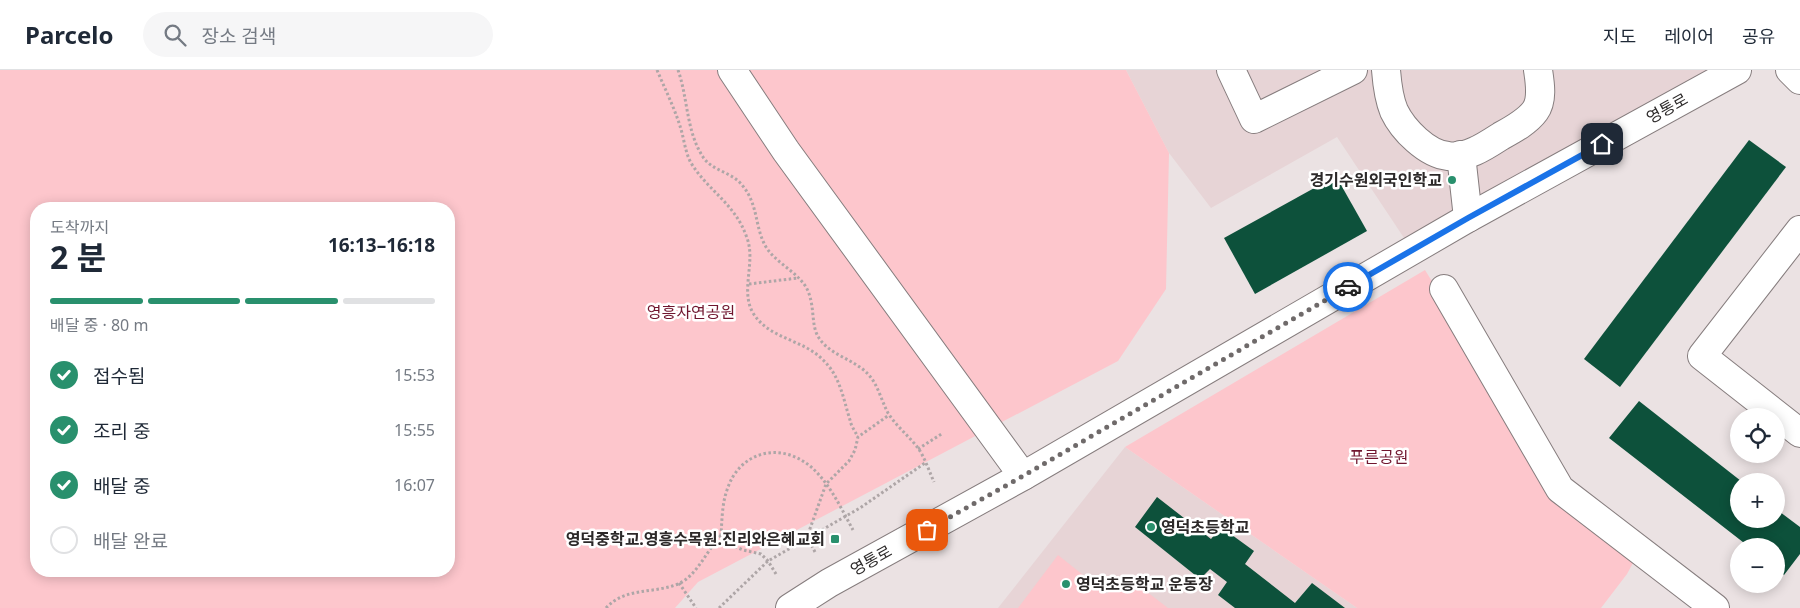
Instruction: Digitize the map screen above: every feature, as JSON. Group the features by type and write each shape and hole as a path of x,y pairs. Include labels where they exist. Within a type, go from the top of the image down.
{"street":[{"path":"732,70 786,151 1023,476"},
{"path":"1231,70 1254,119 1354,70"},
{"path":"1386,70 1387,84 1394,111 1408,131 1426,147 1448,156 1461,155 1490,143 1516,127 1535,110 1541,90 1538,70"},
{"name":"영통로","path":"790,608 830,583 1023,476 1468,218 1736,70"},
{"path":"1790,70 1800,80"},
{"path":"1461,155 1468,218"},
{"path":"1800,230 1702,356 1800,433"},
{"path":"1444,289 1560,489 1715,608"}],"path":[{"path":"657,70 680,126 690,160 733,210 744,231 750,252 748,284 750,306 759,321 778,336 815,353 830,367 841,386 850,422 858,437 855,450 849,461 826,484 807,537 814,552"},
{"path":"678,70 685,92 691,132 703,158 711,165 738,179 744,187 756,209 762,239 768,250 798,278 811,297 814,307 815,329 818,337 830,349 860,367 869,375 889,415 918,449 934,482"},
{"path":"748,284 798,278"},
{"path":"858,437 889,415"},
{"path":"918,449 943,432"},
{"path":"606,608 620,596 679,583 693,573 721,536 727,489 734,476 751,458 762,454 773,451 786,453 810,466 826,484 853,530"},
{"path":"719,608 768,561 860,508 925,463"},
{"path":"721,536 731,545 762,554 776,574"},
{"path":"679,583 696,608"}],"shaded area":[{"name":"경기수원외국인학교","path":"1126,70 1737,70 1412,250 1337,137 1211,208 1169,153"},
{"name":"영덕초등학교","path":"1125,447 1357,608 998,608"}],"green space":[{"name":"영흥자연공원","path":"0,70 1126,70 1169,153 1166,289 1118,361 698,582 675,608 0,608"},
{"name":"푸른공원","path":"1425,270 1560,489 1640,550 1627,574 1601,608 1357,608 1125,447"},
{"name":"영덕초등학교 운동장","path":"1058,555 1107,594 1125,575 1168,608 1018,608"}],"building":[{"path":"1749,140 1786,167 1620,387 1584,359"},
{"path":"1336,176 1367,231 1255,294 1224,238"},
{"path":"1639,401 1731,473 1730,528 1785,528 1785,516 1800,527 1800,554 1785,574 1785,538 1738,538 1609,438"},
{"path":"1157,497 1211,539 1221,527 1254,551 1245,564 1295,603 1312,583 1345,608 1235,608 1218,595 1227,582 1210,569 1200,579 1135,527"}],"way so far":[{"path":"927,530 1348,287"}],"place":[{"name":"경기수원외국인학교","path":"1452,180"},
{"name":"영덕초등학교","path":"1151,527"},
{"name":"영덕중학교.영흥수목원.진리와은혜교회","path":"835,539"},
{"name":"영덕초등학교 운동장","path":"1066,584"}],"route":[{"path":"1348,287 1602,144"}]}
